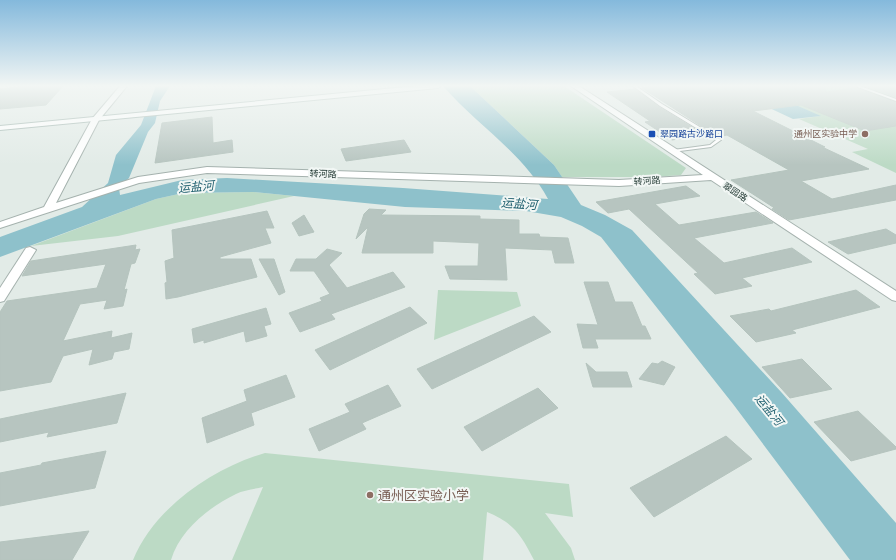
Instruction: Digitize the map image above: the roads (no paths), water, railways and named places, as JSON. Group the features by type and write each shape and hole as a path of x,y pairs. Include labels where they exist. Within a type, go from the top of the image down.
{"street":[{"path":"0,225 49,208 101,112"},
{"path":"0,128 135,112"},
{"name":"翠园路","path":"614,112 896,296"},
{"path":"0,123 98,116"},
{"name":"转河路","path":"49,208 138,180 207,170 508,181 619,183 711,176"},
{"path":"0,298 30,250"}],"lane":[{"path":"673,112 719,140 711,146 673,151"}],"water":[{"name":"运盐河","path":"146,112 157,112 155,123 148,132 129,178 119,188 120,195 182,180 227,178 403,188 548,199 526,167 469,112 498,112 554,165 581,205 605,215 632,230 782,393 896,523 896,560 850,560 733,404 601,237 582,226 561,217 526,211 405,207 253,192 183,193 156,199 0,257 0,237 82,207 108,183 116,155 141,125"},
{"path":"778,112 812,112 821,116 793,119"}],"place":[{"name":"翠园路古沙路口","path":"652,134"},
{"name":"通州区实验中学","path":"865,134"},
{"name":"通州区实验小学","path":"370,495"}]}
